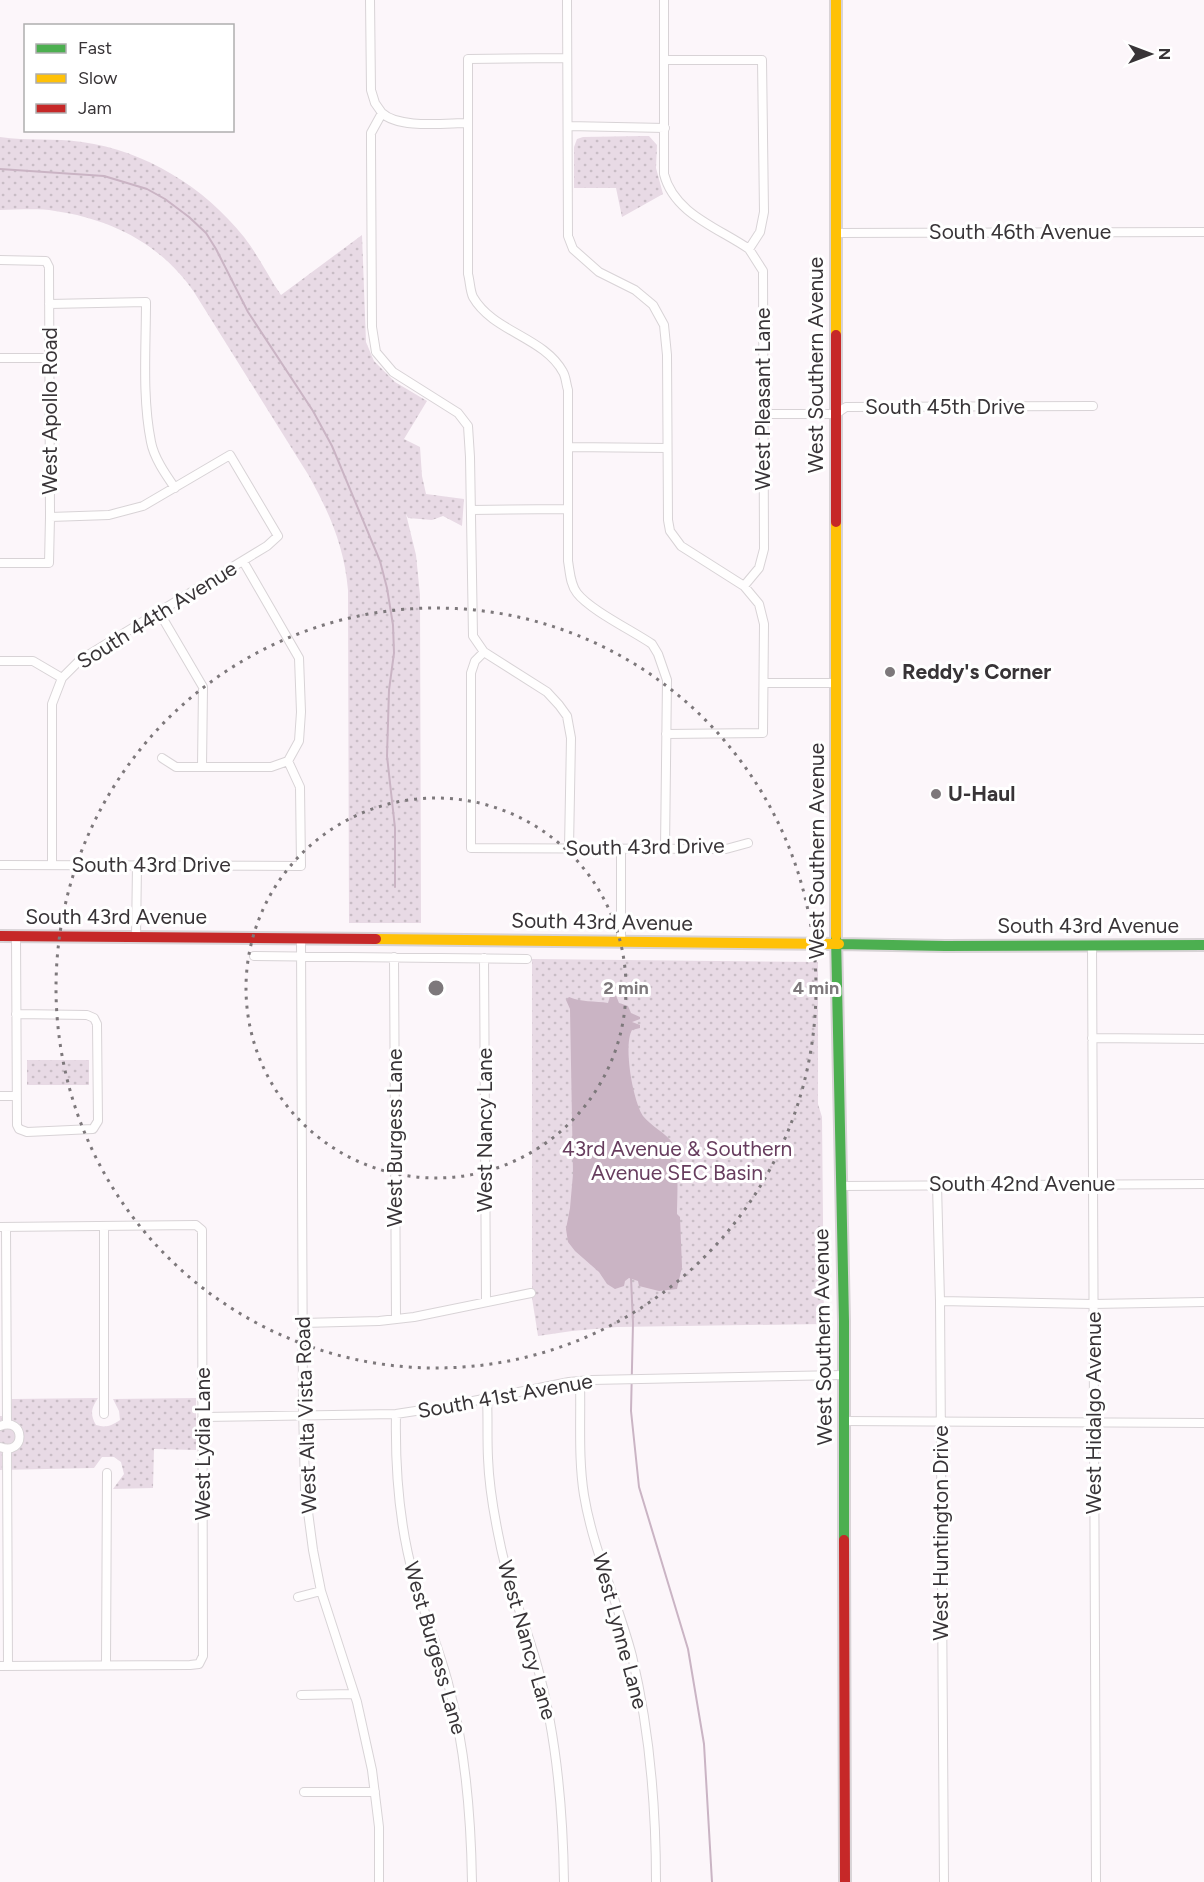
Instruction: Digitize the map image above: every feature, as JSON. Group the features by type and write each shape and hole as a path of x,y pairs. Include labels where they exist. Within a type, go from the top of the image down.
{"main road":[{"name":"West Southern Avenue","path":"836,0 836,945 844,1375 845,1882"},
{"name":"South 43rd Avenue","path":"0,936 836,945 1204,945"}],"street":[{"path":"370,0 370,90 382,113 387,118 407,123 468,123"},
{"path":"567,0 568,236 573,249 599,272 635,290 652,305 664,325 667,355 668,520 670,531 681,546 744,586 759,604 764,624 763,733 666,734"},
{"path":"664,0 664,60 665,128 664,174 667,185 680,203 701,221 749,249 760,232 764,212 762,60 664,60"},
{"path":"567,58 468,59 468,274 472,296 485,311 503,326 551,355 564,374 567,390 568,561 572,582 577,593 590,605 652,644 667,680 665,849"},
{"path":"382,113 372,133 371,147 372,327 376,352 393,372 458,412 468,426 471,457 473,636 484,652 547,692 567,716 572,738 569,848"},
{"path":"567,126 665,128"},
{"name":"South 46th Avenue","path":"835,233 1204,232"},
{"name":"West Pleasant Lane","path":"744,586 759,568 764,549 763,271 749,249"},
{"name":"West Apollo Road","path":"0,260 46,261 49,267 51,517 49,563 0,563"},
{"path":"49,304 146,302 147,404 151,445 165,474 175,488 143,506 109,515 51,517"},
{"path":"0,358 49,358"},
{"name":"South 45th Drive","path":"763,414 836,414 846,407 1093,406"},
{"path":"568,447 667,448"},
{"name":"South 44th Avenue","path":"0,661 33,661 63,678 80,660 267,546 278,536 230,455 175,488"},
{"path":"471,510 568,509"},
{"path":"162,758 176,767 270,767 288,761 299,741 301,712 299,658 243,561"},
{"path":"159,612 203,687 202,767"},
{"name":"South 43rd Drive","path":"484,652 475,661 471,673 471,848 726,849 748,843"},
{"path":"52,865 52,704 63,678"},
{"path":"764,683 836,683"},
{"name":"South 43rd Drive","path":"0,865 301,866 300,787 288,761"},
{"path":"621,849 621,941"},
{"path":"136,938 137,865"},
{"path":"16,936 16,1014 16,1096 17,1125 22,1131 93,1130 97,1124 97,1024 95,1019 87,1015 16,1014"},
{"name":"West Alta Vista Road","path":"302,939 305,1489 321,1591 354,1694 372,1770 379,1827 379,1882"},
{"name":"West Hidalgo Avenue","path":"1092,945 1096,1882"},
{"name":"South 43rd Avenue","path":"254,956 527,959"},
{"name":"West Burgess Lane","path":"394,957 396,1319"},
{"name":"West Nancy Lane","path":"484,958 486,1302"},
{"path":"1092,1038 1204,1039"},
{"path":"0,1096 16,1096"},
{"name":"South 42nd Avenue","path":"841,1186 1204,1184"},
{"name":"West Huntington Drive","path":"937,1185 940,1301 944,1882"},
{"name":"West Lydia Lane","path":"104,1227 196,1225 202,1230 203,1417 203,1656 199,1664 190,1665 106,1665"},
{"path":"104,1414 104,1227 3,1227 3,1424 14,1425 20,1436 19,1443 14,1448 4,1448 4,1666 106,1665 106,1473"},
{"path":"303,1323 348,1323 414,1317 531,1293"},
{"path":"940,1301 1093,1304 1204,1302"},
{"name":"South 41st Avenue","path":"203,1417 396,1414 580,1381 844,1375"},
{"name":"West Lynne Lane","path":"580,1381 580,1447 584,1494 596,1542 632,1656 642,1703 653,1781 656,1882"},
{"name":"West Nancy Lane","path":"487,1398 488,1458 493,1510 501,1547 547,1702 556,1758 564,1838 564,1882"},
{"name":"West Burgess Lane","path":"396,1414 398,1485 408,1555 446,1676 461,1740 469,1801 472,1882"},
{"path":"844,1422 1204,1423"},
{"path":"298,1597 321,1591"},
{"path":"301,1695 354,1694"},
{"path":"304,1792 375,1792"}],"green space":[{"path":"649,136 657,145 656,168 663,194 622,217 616,188 574,188 574,147 577,139"},
{"path":"0,137 72,141 106,147 151,163 172,174 211,202 228,219 249,244 281,295 362,235 366,342 374,361 395,382 427,401 404,439 420,447 426,494 464,499 462,526 443,516 432,520 408,518 406,514 416,555 420,595 421,923 349,923 348,590 339,545 330,517 317,490 194,292 166,260 133,236 96,220 48,210 0,210"},
{"name":"43rd Avenue & Southern Avenue SEC Basin","path":"532,959 818,962 818,1104 822,1117 824,1324 617,1327 538,1336 532,1298"},
{"path":"27,1060 89,1060 89,1085 27,1085"},
{"path":"98,1398 92,1415 96,1425 103,1426 120,1420 119,1411 113,1399 196,1398 196,1450 154,1449 153,1488 113,1489 124,1474 121,1462 114,1457 102,1457 94,1468 0,1470 0,1416 11,1416 12,1399"}],"shaded area":[{"path":"611,993 615,993 619,1003 628,1006 631,1013 640,1017 632,1022 640,1025 640,1028 632,1030 629,1038 630,1073 636,1098 643,1116 671,1141 676,1155 677,1214 680,1217 682,1267 677,1289 659,1291 639,1286 638,1281 629,1278 625,1281 624,1286 615,1289 607,1284 599,1272 568,1242 566,1229 573,1174 570,1009 566,1000 569,997 583,1001 608,1003"}],"waterway":[{"path":"0,169 104,176 147,189 189,217 206,233 248,312 313,411 332,446 380,561 387,588 393,625 394,653 389,690 387,756 395,828 395,887"},
{"path":"631,1278 633,1323 631,1411 639,1487 688,1649 704,1744 712,1882"}],"traffic: fast":[{"path":"836,936 844,1321 844,1540"},
{"path":"839,944 1204,945"}],"traffic: slow":[{"path":"836,0 836,335"},
{"path":"836,522 836,936"},
{"path":"376,939 839,944"}],"traffic: jam":[{"path":"836,335 836,522"},
{"path":"0,936 376,939"},
{"path":"844,1540 845,1882"}],"place":[{"name":"Reddy's Corner","path":"890,672"},
{"name":"U-Haul","path":"936,794"}]}
